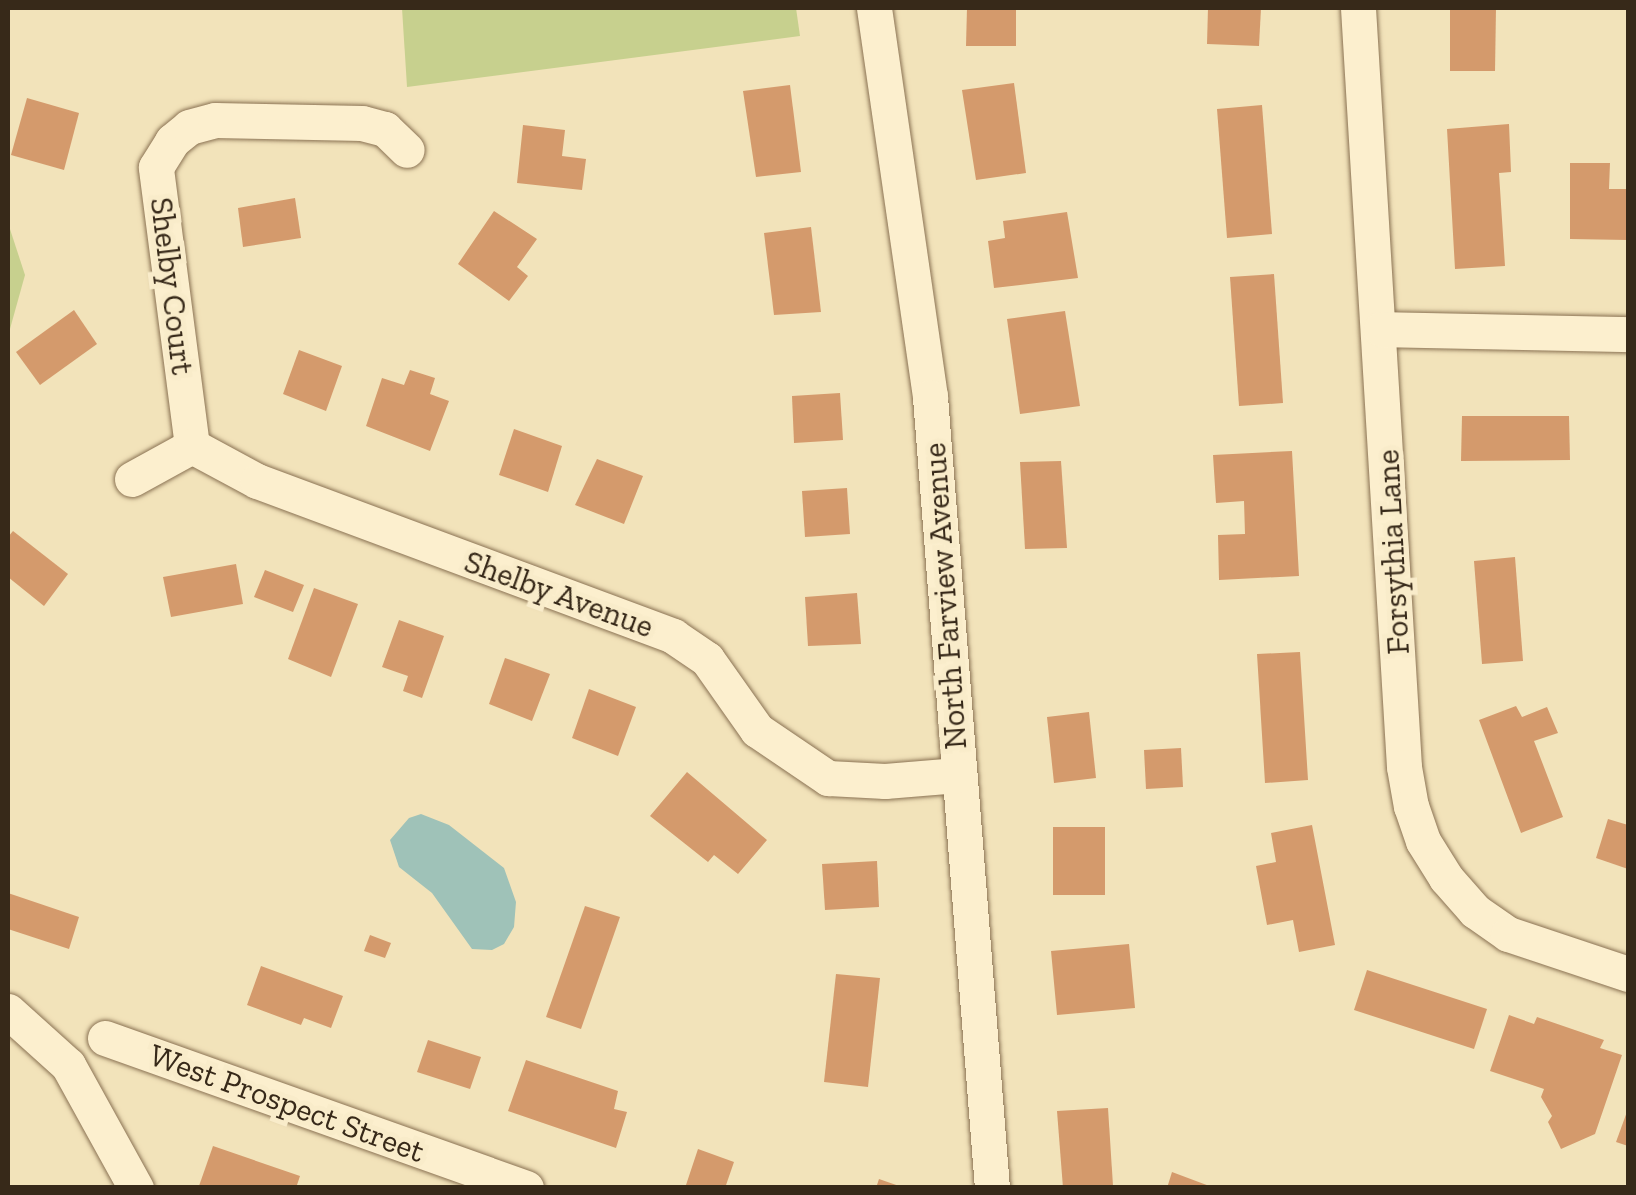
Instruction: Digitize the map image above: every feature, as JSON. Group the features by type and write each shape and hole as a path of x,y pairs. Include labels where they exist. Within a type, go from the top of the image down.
{"street":[{"name":"North Farview Avenue","path":"874,8 930,397 992,1188"},
{"name":"Forsythia Lane","path":"1358,8 1404,767 1423,841 1455,889 1508,934 1628,974"},
{"name":"Shelby Court","path":"192,446 156,167 172,140 190,127 214,120 362,123 385,129 407,150"},
{"path":"1380,330 1628,334"},
{"name":"Shelby Avenue","path":"192,446 257,481 672,636 706,659 757,730 828,778 885,781 958,774"},
{"path":"132,479 192,446"},
{"path":"8,1011 68,1065 136,1188"},
{"name":"West Prospect Street","path":"105,1038 526,1188"}],"green space":[{"path":"402,8 796,8 800,36 407,87"},
{"path":"8,223 25,275 8,336"}],"water":[{"path":"421,814 449,825 504,868 516,902 514,927 504,944 492,950 472,949 432,893 399,867 390,840 409,818"}],"building":[{"path":"967,8 1016,8 1016,46 966,46"},
{"path":"1208,8 1261,8 1259,46 1207,44"},
{"path":"1450,8 1496,8 1495,71 1450,71"},
{"path":"1014,83 1026,173 976,180 962,90"},
{"path":"790,85 801,172 756,177 743,91"},
{"path":"27,98 79,113 64,170 11,155"},
{"path":"1262,105 1272,234 1227,238 1217,109"},
{"path":"1509,124 1511,172 1499,173 1505,266 1455,269 1447,129"},
{"path":"523,125 565,130 562,156 586,159 582,190 517,183"},
{"path":"1570,163 1610,163 1609,189 1628,189 1628,240 1570,239"},
{"path":"295,198 301,238 243,247 238,208"},
{"path":"494,211 537,239 517,267 528,276 509,301 458,264"},
{"path":"1067,212 1078,278 994,288 988,241 1005,238 1003,221"},
{"path":"811,227 821,312 774,315 764,233"},
{"path":"1274,274 1283,403 1239,406 1230,277"},
{"path":"74,310 97,344 40,385 16,352"},
{"path":"1065,311 1080,406 1020,414 1007,319"},
{"path":"299,350 342,366 326,411 283,394"},
{"path":"410,370 435,378 430,394 449,401 430,451 366,426 382,378 404,385"},
{"path":"840,393 843,440 794,443 792,396"},
{"path":"1462,416 1569,416 1570,460 1461,461"},
{"path":"514,429 562,446 548,492 499,475"},
{"path":"1292,451 1299,576 1219,580 1218,535 1245,534 1244,501 1216,503 1213,455"},
{"path":"597,459 643,476 624,524 575,505"},
{"path":"1061,461 1067,548 1025,549 1020,462"},
{"path":"847,488 850,534 805,537 802,491"},
{"path":"13,531 68,574 44,606 8,577 8,537"},
{"path":"1515,557 1523,661 1482,664 1474,561"},
{"path":"236,564 243,604 171,617 163,577"},
{"path":"265,570 304,585 293,612 254,597"},
{"path":"314,588 358,604 331,677 288,659"},
{"path":"857,593 861,644 808,646 805,597"},
{"path":"399,620 444,636 422,698 403,691 408,676 382,667"},
{"path":"1300,652 1308,780 1265,783 1257,654"},
{"path":"505,658 550,674 532,721 489,704"},
{"path":"589,689 636,707 618,756 572,738"},
{"path":"1516,706 1522,717 1547,707 1558,733 1534,741 1563,817 1521,833 1479,720"},
{"path":"1089,712 1096,778 1054,783 1047,717"},
{"path":"1181,748 1183,787 1146,789 1144,750"},
{"path":"687,772 767,840 738,874 714,855 708,862 650,816"},
{"path":"1608,819 1628,825 1628,869 1596,858"},
{"path":"1312,825 1335,945 1299,952 1293,920 1267,925 1256,866 1276,862 1271,833"},
{"path":"1053,827 1105,827 1105,895 1053,895"},
{"path":"877,861 879,907 825,910 822,864"},
{"path":"8,893 79,917 69,949 8,929"},
{"path":"585,906 620,917 581,1029 546,1017"},
{"path":"370,935 391,943 385,958 364,951"},
{"path":"1129,944 1135,1008 1057,1015 1051,951"},
{"path":"261,966 343,996 331,1028 304,1018 301,1025 247,1005"},
{"path":"1367,970 1487,1009 1474,1049 1354,1010"},
{"path":"836,974 880,978 868,1087 824,1082"},
{"path":"1509,1015 1534,1024 1537,1017 1604,1040 1600,1048 1622,1055 1595,1134 1561,1149 1548,1122 1552,1116 1541,1097 1544,1089 1490,1071"},
{"path":"428,1040 481,1057 470,1089 417,1072"},
{"path":"526,1060 618,1091 614,1109 627,1112 616,1148 508,1111"},
{"path":"1108,1108 1113,1186 1063,1188 1057,1111"},
{"path":"1628,1109 1628,1146 1616,1142"},
{"path":"213,1146 300,1176 296,1188 199,1186"},
{"path":"698,1149 734,1162 725,1188 685,1188"},
{"path":"1172,1172 1212,1187 1212,1188 1167,1188"},
{"path":"879,1179 902,1187 902,1188 876,1188"}]}
